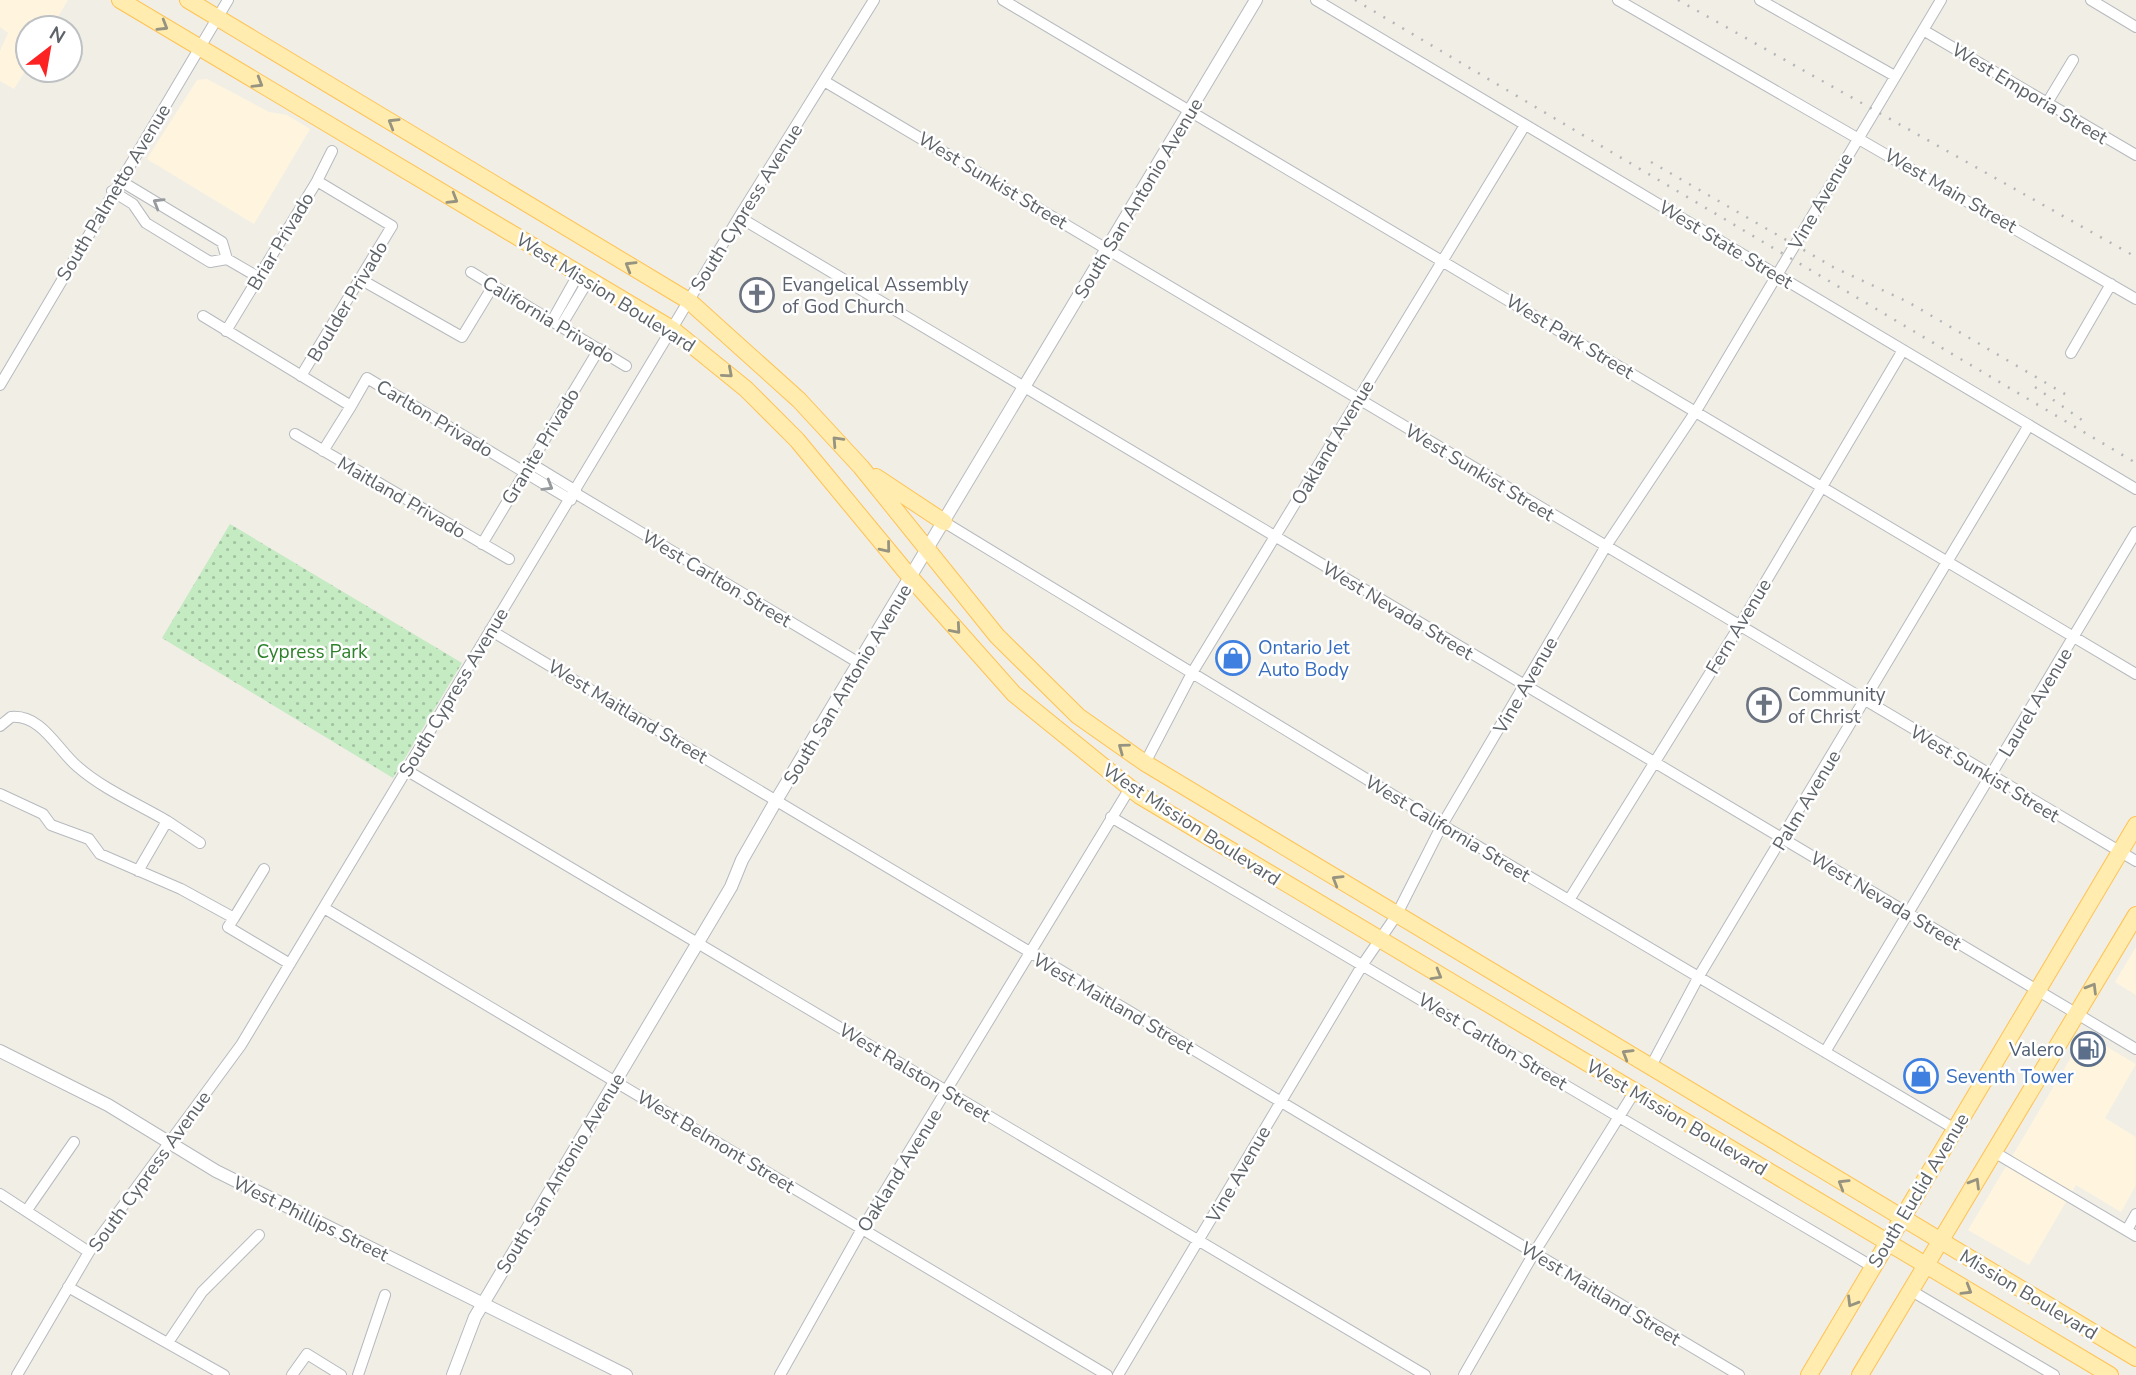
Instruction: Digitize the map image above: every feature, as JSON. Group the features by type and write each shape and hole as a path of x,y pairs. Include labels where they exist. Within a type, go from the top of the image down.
{"main road":[{"name":"West Mission Boulevard","path":"120,0 672,329 746,389 797,440 911,578 1014,694 1129,788 2109,1375"},
{"name":"West Mission Boulevard","path":"188,0 689,301 799,400 861,467 997,636 1078,716 1145,763 1922,1231"},
{"path":"861,467 944,522"},
{"name":"South Euclid Avenue","path":"1809,1375 2136,825"},
{"path":"1860,1375 2136,915"},
{"name":"Mission Boulevard","path":"1922,1231 2136,1358"}],"street":[{"name":"South Palmetto Avenue","path":"0,385 112,191 228,0"},
{"name":"South Cypress Avenue","path":"17,1375 89,1252 241,1045 739,217 874,0"},
{"name":"West Park Street","path":"1003,0 1191,109 2136,674"},
{"name":"South San Antonio Avenue","path":"453,1375 484,1303 698,942 777,799 1109,249 1255,0"},
{"name":"West State Street","path":"1316,0 2136,489"},
{"name":"West Main Street","path":"1618,0 1858,136 2136,299"},
{"path":"1760,0 1893,75"},
{"name":"Vine Avenue","path":"1118,1375 1363,964 1396,916 1443,825 1605,546 1696,411 1893,75 1941,0"},
{"path":"2091,0 2110,5 2136,27"},
{"name":"West Emporia Street","path":"1923,30 2136,155"},
{"path":"2047,103 2073,60"},
{"name":"West Sunkist Street","path":"824,81 2136,861"},
{"name":"Oakland Avenue","path":"1145,763 1192,673 1525,125"},
{"name":"Briar Privado","path":"226,331 317,181 332,150"},
{"path":"119,180 222,242 227,259"},
{"name":"Boulder Privado","path":"301,376 392,226 317,181"},
{"path":"112,191 133,204 146,223 210,262 227,259 258,277"},
{"path":"169,237 181,217"},
{"name":"West Nevada Street","path":"739,217 1653,764 1784,838 2136,1049"},
{"name":"California Privado","path":"471,272 626,366"},
{"path":"556,323 584,276"},
{"path":"360,279 462,337 493,285"},
{"path":"2071,354 2111,284"},
{"name":"Carlton Privado","path":"203,316 351,406 367,378 574,494"},
{"name":"Granite Privado","path":"482,544 599,349"},
{"name":"Fern Avenue","path":"1569,900 1740,625 1903,350"},
{"path":"323,451 351,406"},
{"name":"Palm Avenue","path":"1650,1068 1699,976 2029,425"},
{"name":"Maitland Privado","path":"295,434 509,559"},
{"name":"West Carlton Street","path":"574,494 859,663"},
{"name":"West California Street","path":"944,522 1443,825 1955,1129"},
{"name":"Laurel Avenue","path":"1825,1052 2136,532"},
{"name":"West Maitland Street","path":"490,630 1739,1375"},
{"path":"0,726 11,717 22,718 51,735 83,772 200,843"},
{"name":"West Ralston Street","path":"406,770 1425,1375"},
{"name":"Oakland Avenue","path":"780,1375 862,1229 948,1092 1129,788"},
{"path":"0,794 43,814 51,825 89,839 100,854 207,901 234,918"},
{"name":"West Carlton Street","path":"1111,817 1873,1267"},
{"path":"138,871 167,821"},
{"path":"264,870 228,927 290,964"},
{"name":"West Belmont Street","path":"324,908 616,1079 1107,1375"},
{"name":"West Phillips Street","path":"0,1051 108,1105 170,1145 227,1177 626,1375"},
{"path":"1464,1375 1534,1253 1635,1091"},
{"path":"27,1210 74,1142"},
{"path":"1994,1152 2131,1233 2136,1214"},
{"path":"0,1194 89,1252"},
{"path":"169,1341 202,1292 258,1235"},
{"path":"68,1287 169,1341 224,1375"},
{"path":"1910,1290 2053,1375"},
{"path":"358,1375 385,1295"},
{"path":"292,1375 307,1354 341,1375"}],"shaded area":[{"path":"0,0 68,0 60,14 14,14 14,84 17,84 14,89 0,81 0,51 8,33 0,27"},
{"path":"207,79 269,112 287,115 310,129 254,224 147,159 197,80"},
{"path":"2136,947 2136,995 2115,982"},
{"path":"2085,1034 2136,1064 2105,1118 2136,1137 2136,1185 2121,1212 2076,1185 2029,1265 1968,1230"}],"green space":[{"name":"Cypress Park","path":"230,524 462,663 393,778 162,638"}],"railway":[{"path":"1355,0 2136,463"},
{"path":"1678,0 2136,257"},
{"path":"1651,162 1833,267 1908,302 2070,397"},
{"path":"2035,387 2089,425"}],"place":[{"name":"Evangelical Assembly of God Church","path":"757,295"},
{"name":"Ontario Jet Auto Body","path":"1233,658"},
{"name":"Community of Christ","path":"1764,705"},
{"name":"Valero","path":"2088,1049"},
{"name":"Seventh Tower","path":"1921,1076"}]}
